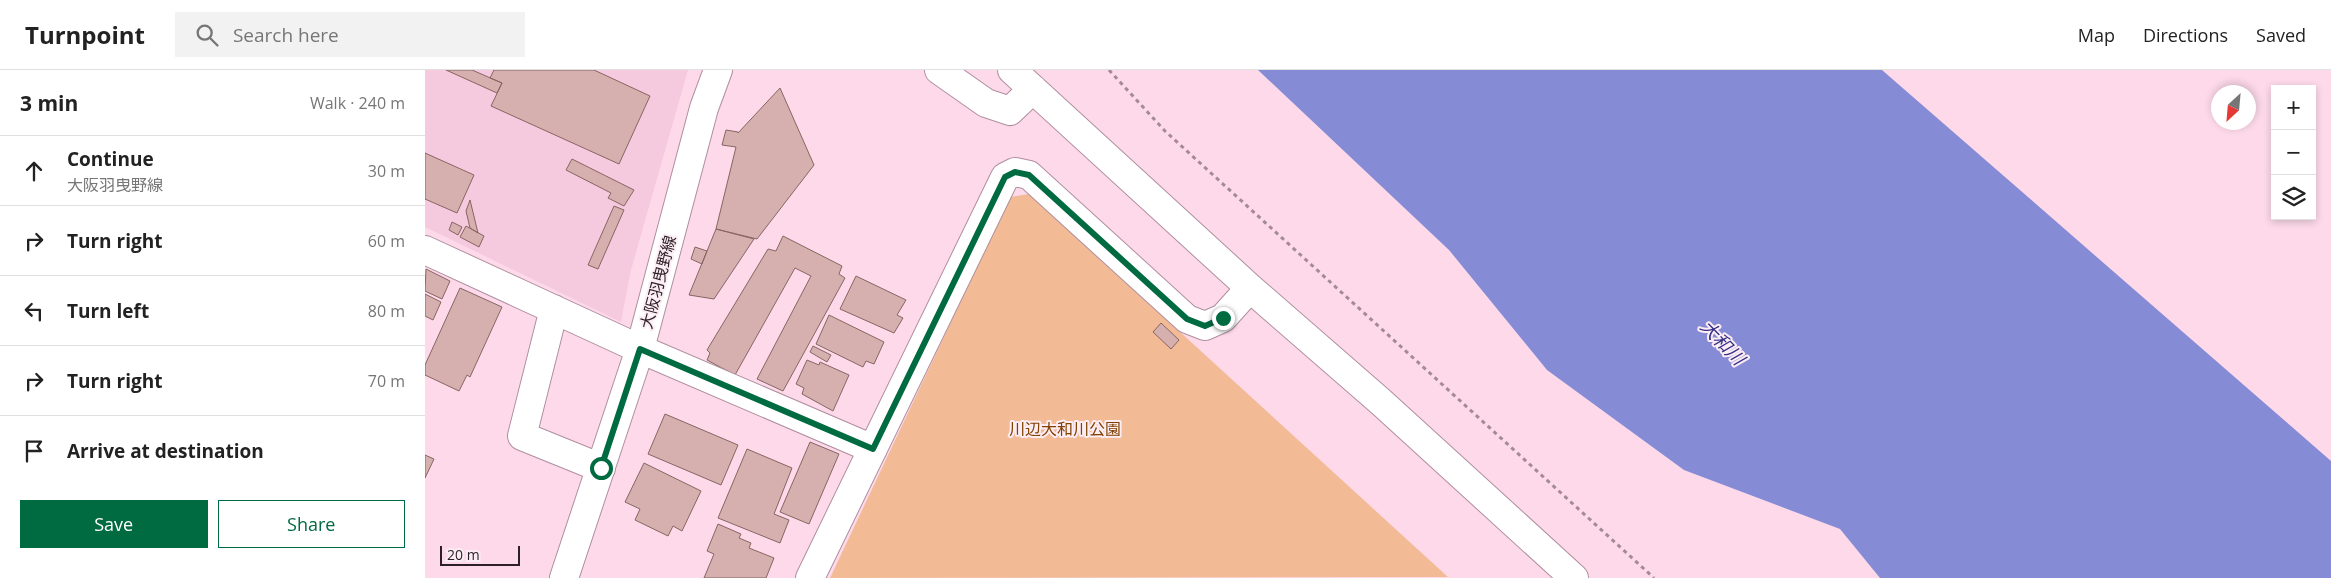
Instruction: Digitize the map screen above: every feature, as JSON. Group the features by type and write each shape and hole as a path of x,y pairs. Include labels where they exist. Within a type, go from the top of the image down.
{"street":[{"name":"大阪羽曳野線","path":"564,578 640,349 704,108 718,70"},
{"path":"939,70 986,103 1010,111 1033,89"},
{"path":"1012,70 1250,288 1381,402 1574,578"},
{"path":"810,578 1005,177 1015,172 1029,175 1187,319 1205,326 1223,318 1250,288"},
{"path":"425,250 640,349 873,449"},
{"path":"554,309 522,436 601,468"}],"path":[{"path":"1109,70 1165,131 1654,578"}],"shaded area":[{"path":"425,70 688,70 631,270 621,322 425,227"}],"green space":[{"name":"川辺大和川公園","path":"1029,194 1448,577 830,578 1010,197"}],"water":[{"name":"大和川","path":"1258,70 1882,70 2331,461 2331,578 1880,578 1840,529 1684,470 1547,370 1449,250"}],"building":[{"path":"446,70 472,70 502,83 497,93"},
{"path":"494,70 594,70 650,96 619,164 491,106 502,83 490,78"},
{"path":"780,88 814,165 757,239 716,229 736,147 722,145 726,130 738,133"},
{"path":"425,153 474,175 457,213 425,199"},
{"path":"572,159 634,190 624,206 608,198 611,193 566,170"},
{"path":"470,200 478,233 470,228 466,211"},
{"path":"614,206 624,210 598,269 588,265"},
{"path":"452,222 462,227 458,235 449,230"},
{"path":"466,226 484,236 479,247 460,237"},
{"path":"716,229 754,239 714,299 689,295"},
{"path":"783,236 842,266 839,274 845,278 783,391 757,379 811,276 795,268 735,375 707,360 710,353 707,350 768,249 776,251"},
{"path":"695,247 707,251 702,264 691,259"},
{"path":"426,269 450,281 442,299 425,291"},
{"path":"856,276 906,300 897,315 903,318 894,333 840,309"},
{"path":"460,288 502,307 470,377 467,375 459,391 425,375 425,365"},
{"path":"425,294 441,302 433,320 425,316"},
{"path":"829,315 884,342 874,364 866,361 863,367 816,344"},
{"path":"1161,323 1179,340 1171,349 1153,332"},
{"path":"813,346 831,355 827,362 810,352"},
{"path":"807,360 819,365 820,362 849,375 833,411 802,394 804,388 796,384"},
{"path":"665,414 738,445 721,485 648,454"},
{"path":"810,442 839,454 809,524 780,512"},
{"path":"747,449 792,468 774,514 789,520 780,543 718,518"},
{"path":"425,455 434,459 425,478"},
{"path":"644,463 701,491 682,531 673,526 668,536 635,520 640,509 625,502"},
{"path":"718,524 741,534 739,538 751,543 749,548 774,558 766,578 704,578 714,554 707,551"}],"route":[{"path":"601,468 640,349 873,449 1005,177 1015,172 1029,175 1187,319 1205,326 1223,318"}]}
